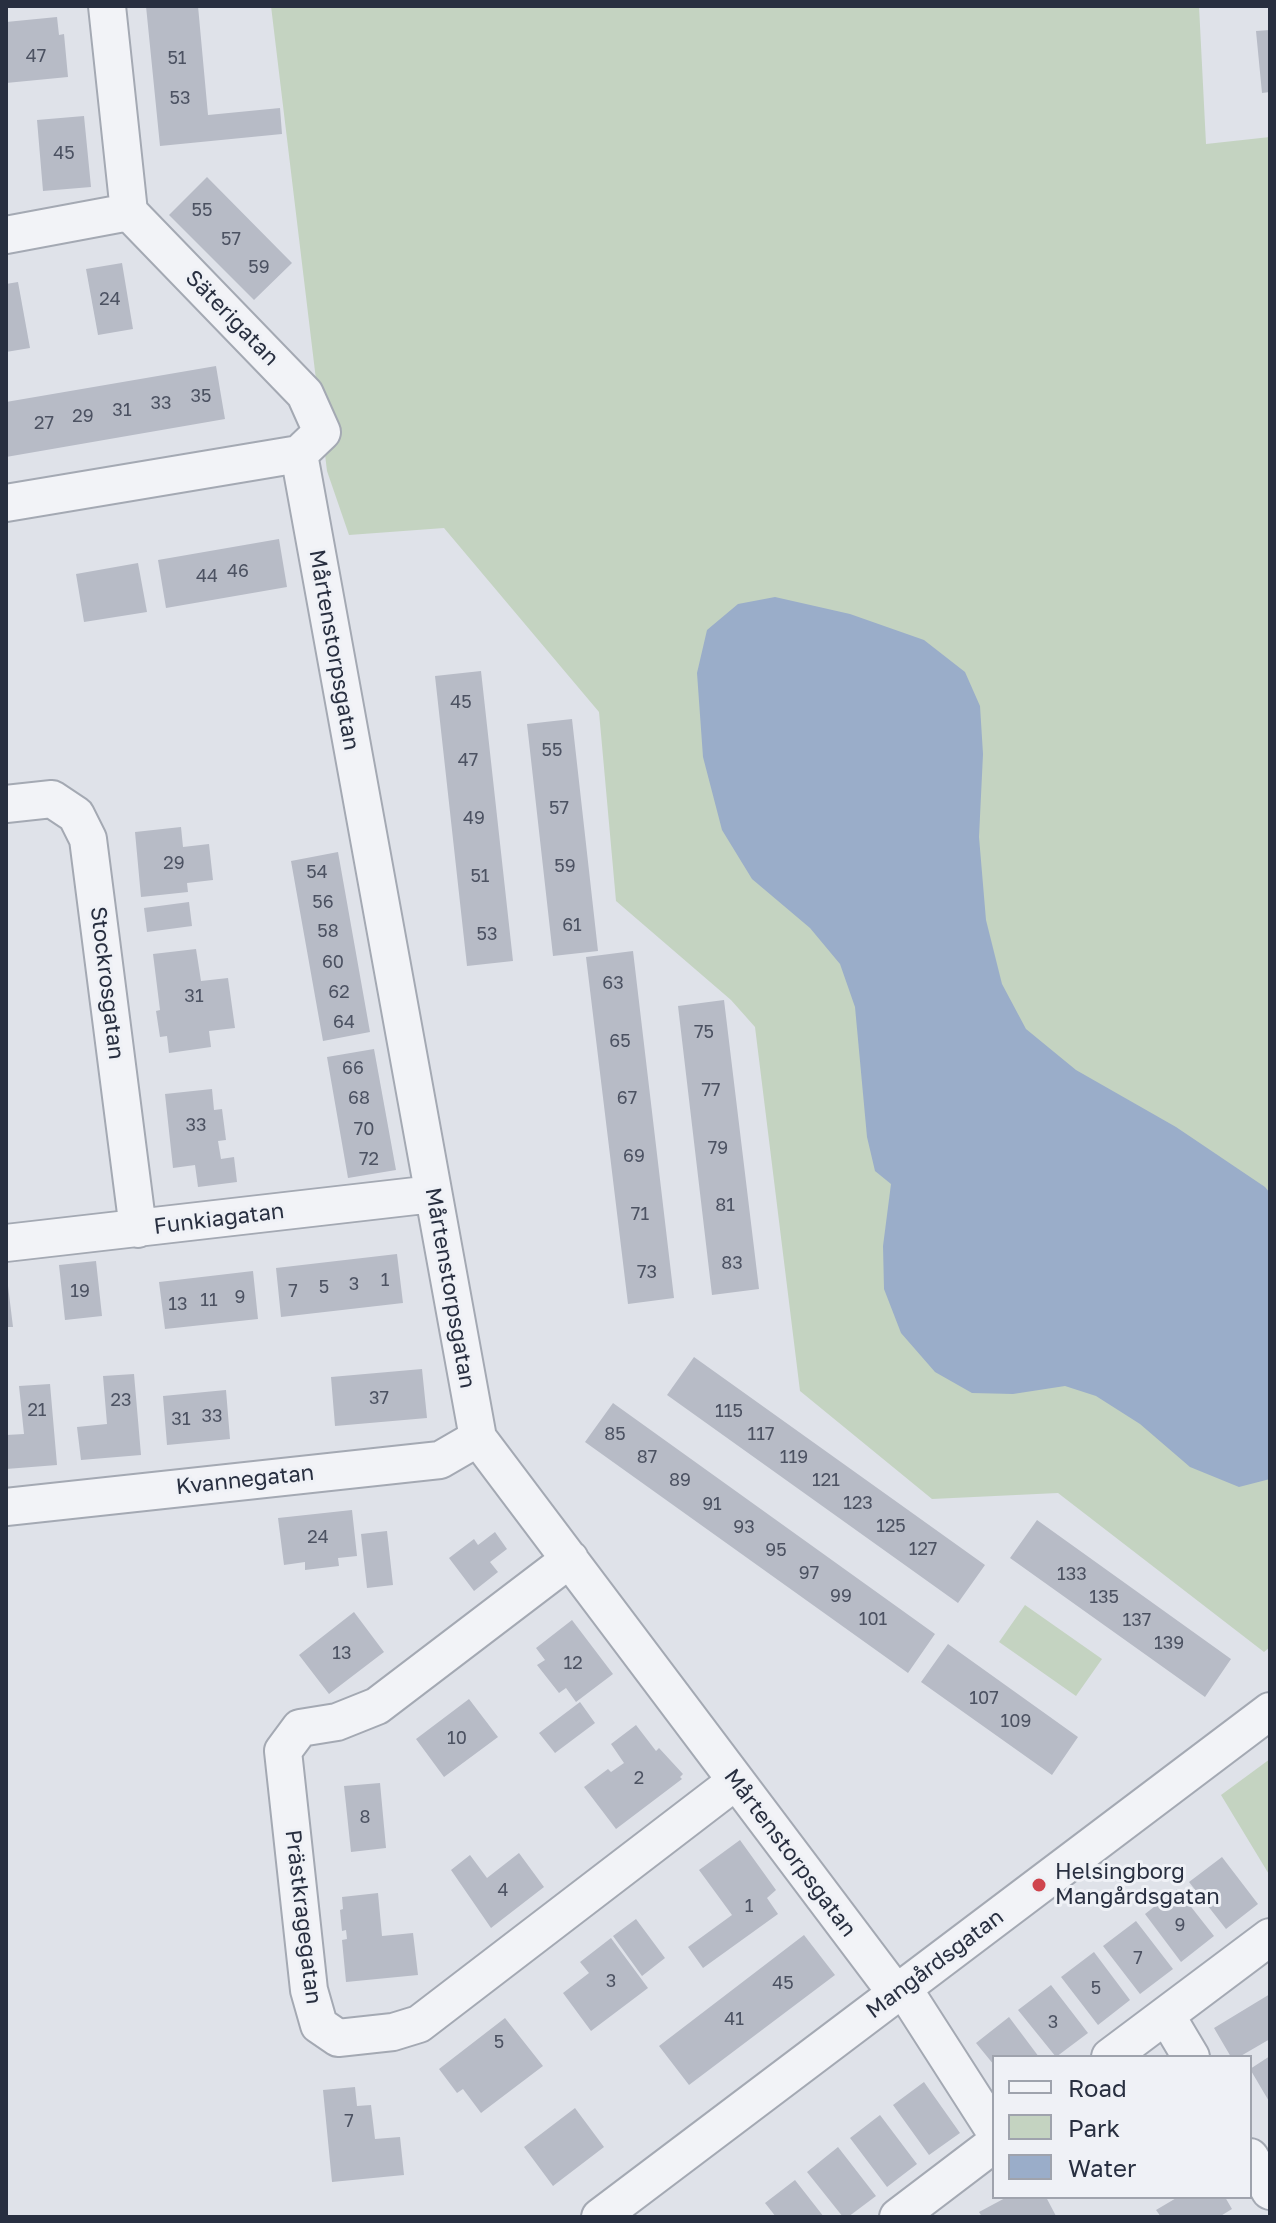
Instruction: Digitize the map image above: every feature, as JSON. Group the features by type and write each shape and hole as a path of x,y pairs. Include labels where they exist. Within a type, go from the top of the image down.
{"street":[{"path":"6,235 129,212 107,6"},
{"name":"Säterigatan","path":"129,212 305,394 310,443"},
{"path":"6,503 310,443"},
{"name":"Mårtenstorpsgatan","path":"310,443 433,1194 478,1438 736,1781 900,1990 992,2127"},
{"name":"Stockrosgatan","path":"6,804 52,799 76,815 88,839 138,1229"},
{"name":"Funkiagatan","path":"6,1243 433,1194"},
{"name":"Kvannegatan","path":"6,1507 440,1460 478,1438"},
{"name":"Prästkragegatan","path":"570,1559 377,1706 337,1722 300,1728 283,1751 309,1990 319,2025 338,2038 393,2032 419,2024 736,1781"},
{"name":"Mangårdsgatan","path":"600,2217 1270,1711"},
{"path":"1113,2055 1270,1937"},
{"path":"1166,2015 1190,2055"},
{"path":"921,2210 992,2146"},
{"path":"1252,2160 1270,2191"}],"green space":[{"path":"271,6 1199,6 1206,144 1270,137 1270,1647 1264,1652 1058,1493 932,1499 800,1391 755,1027 731,1000 616,901 599,712 444,528 349,535 327,471"},
{"path":"1025,1605 1102,1659 1076,1696 999,1642"},
{"path":"1270,1759 1270,1876 1221,1795"}],"water":[{"path":"775,597 850,614 924,640 965,672 980,706 983,754 979,837 986,920 1002,984 1026,1029 1076,1070 1176,1127 1270,1193 1270,1479 1239,1487 1190,1467 1140,1424 1096,1396 1065,1386 1013,1394 972,1393 935,1372 901,1333 884,1289 883,1246 891,1184 875,1171 867,1137 855,1007 840,964 810,928 752,879 722,830 703,757 697,673 707,630 738,604"}],"building":[{"path":"146,6 198,6 208,115 280,108 282,134 160,146"},
{"path":"57,17 59,35 64,34 68,77 6,83 6,22"},
{"path":"1270,30 1270,92 1262,93 1256,31"},
{"path":"84,116 91,187 43,191 37,120"},
{"path":"207,177 292,263 254,300 169,215"},
{"path":"122,263 133,329 98,335 86,269"},
{"path":"18,282 30,348 6,352 6,284"},
{"path":"216,366 225,419 6,457 6,402"},
{"path":"279,539 287,587 166,608 158,560"},
{"path":"138,563 147,612 84,622 76,574"},
{"path":"481,671 513,961 467,966 435,676"},
{"path":"572,719 598,951 553,956 527,724"},
{"path":"181,827 183,847 209,844 213,880 187,883 188,892 141,897 135,832"},
{"path":"338,852 370,1032 323,1041 291,861"},
{"path":"189,902 192,926 147,932 144,908"},
{"path":"196,949 201,981 228,978 235,1028 209,1031 211,1047 169,1053 167,1036 160,1037 153,954"},
{"path":"633,951 674,1298 628,1304 586,957"},
{"path":"724,1000 759,1289 712,1295 678,1006"},
{"path":"374,1049 396,1170 348,1178 327,1057"},
{"path":"212,1089 214,1110 222,1109 226,1140 218,1141 221,1159 234,1157 237,1182 198,1187 195,1165 173,1168 165,1094"},
{"path":"397,1254 403,1303 281,1317 276,1268"},
{"path":"96,1261 102,1316 65,1320 59,1265"},
{"path":"253,1271 258,1319 165,1329 159,1282"},
{"path":"8,1286 13,1327 6,1327"},
{"path":"694,1357 985,1565 958,1603 667,1395"},
{"path":"422,1369 427,1418 335,1426 331,1377"},
{"path":"134,1374 141,1455 81,1460 77,1427 107,1424 103,1376"},
{"path":"50,1384 57,1465 6,1469 6,1435 24,1434 19,1386"},
{"path":"226,1390 230,1439 167,1445 163,1396"},
{"path":"613,1403 935,1634 908,1673 585,1442"},
{"path":"352,1510 357,1556 338,1558 339,1566 305,1570 305,1562 284,1565 278,1518"},
{"path":"1037,1520 1231,1659 1205,1697 1010,1558"},
{"path":"387,1531 393,1585 367,1588 361,1534"},
{"path":"495,1532 507,1549 490,1562 498,1572 474,1591 449,1558 474,1539 478,1545"},
{"path":"354,1612 384,1652 329,1694 299,1655"},
{"path":"572,1620 613,1674 576,1702 566,1688 559,1693 537,1665 545,1660 536,1648"},
{"path":"948,1644 1078,1737 1052,1775 921,1682"},
{"path":"469,1699 498,1737 444,1777 416,1739"},
{"path":"580,1702 595,1723 555,1753 539,1733"},
{"path":"636,1725 656,1751 659,1748 683,1774 682,1779 616,1829 584,1787 608,1769 611,1772 624,1763 611,1744"},
{"path":"380,1783 386,1848 351,1852 344,1786"},
{"path":"740,1840 776,1890 767,1898 778,1914 703,1968 688,1947 732,1915 699,1870"},
{"path":"519,1853 544,1887 491,1928 451,1870 470,1855 487,1878"},
{"path":"1222,1857 1258,1904 1226,1929 1189,1882"},
{"path":"1177,1889 1214,1936 1181,1962 1145,1914"},
{"path":"378,1893 382,1936 413,1933 418,1975 346,1982 342,1940 347,1939 346,1930 342,1931 342,1897"},
{"path":"636,1919 665,1958 642,1976 613,1936"},
{"path":"1136,1921 1173,1969 1140,1994 1103,1946"},
{"path":"804,1935 835,1975 689,2085 659,2046"},
{"path":"611,1938 648,1988 591,2031 563,1993 589,1973 580,1962"},
{"path":"1094,1952 1130,2000 1098,2025 1061,1977"},
{"path":"1051,1985 1088,2033 1054,2055 1018,2010"},
{"path":"1270,1994 1270,2039 1242,2055 1230,2055 1214,2028"},
{"path":"1009,2017 1038,2055 992,2055 992,2063 976,2043"},
{"path":"505,2018 543,2066 481,2113 463,2089 457,2093 439,2069"},
{"path":"1270,2056 1270,2103 1252,2072 1252,2068"},
{"path":"924,2082 960,2133 929,2155 893,2105"},
{"path":"355,2087 357,2106 371,2105 375,2139 400,2137 404,2175 332,2182 323,2090"},
{"path":"575,2108 604,2147 553,2186 524,2147"},
{"path":"880,2115 917,2164 887,2187 850,2138"},
{"path":"838,2147 876,2196 848,2217 843,2217 807,2172"},
{"path":"795,2180 824,2217 776,2217 765,2203"},
{"path":"1003,2199 1047,2199 1056,2216 982,2217 979,2212"},
{"path":"1175,2199 1226,2199 1232,2209 1219,2217 1161,2217 1156,2210"}],"place":[{"name":"Helsingborg Mangårdsgatan","path":"1039,1885"}]}
